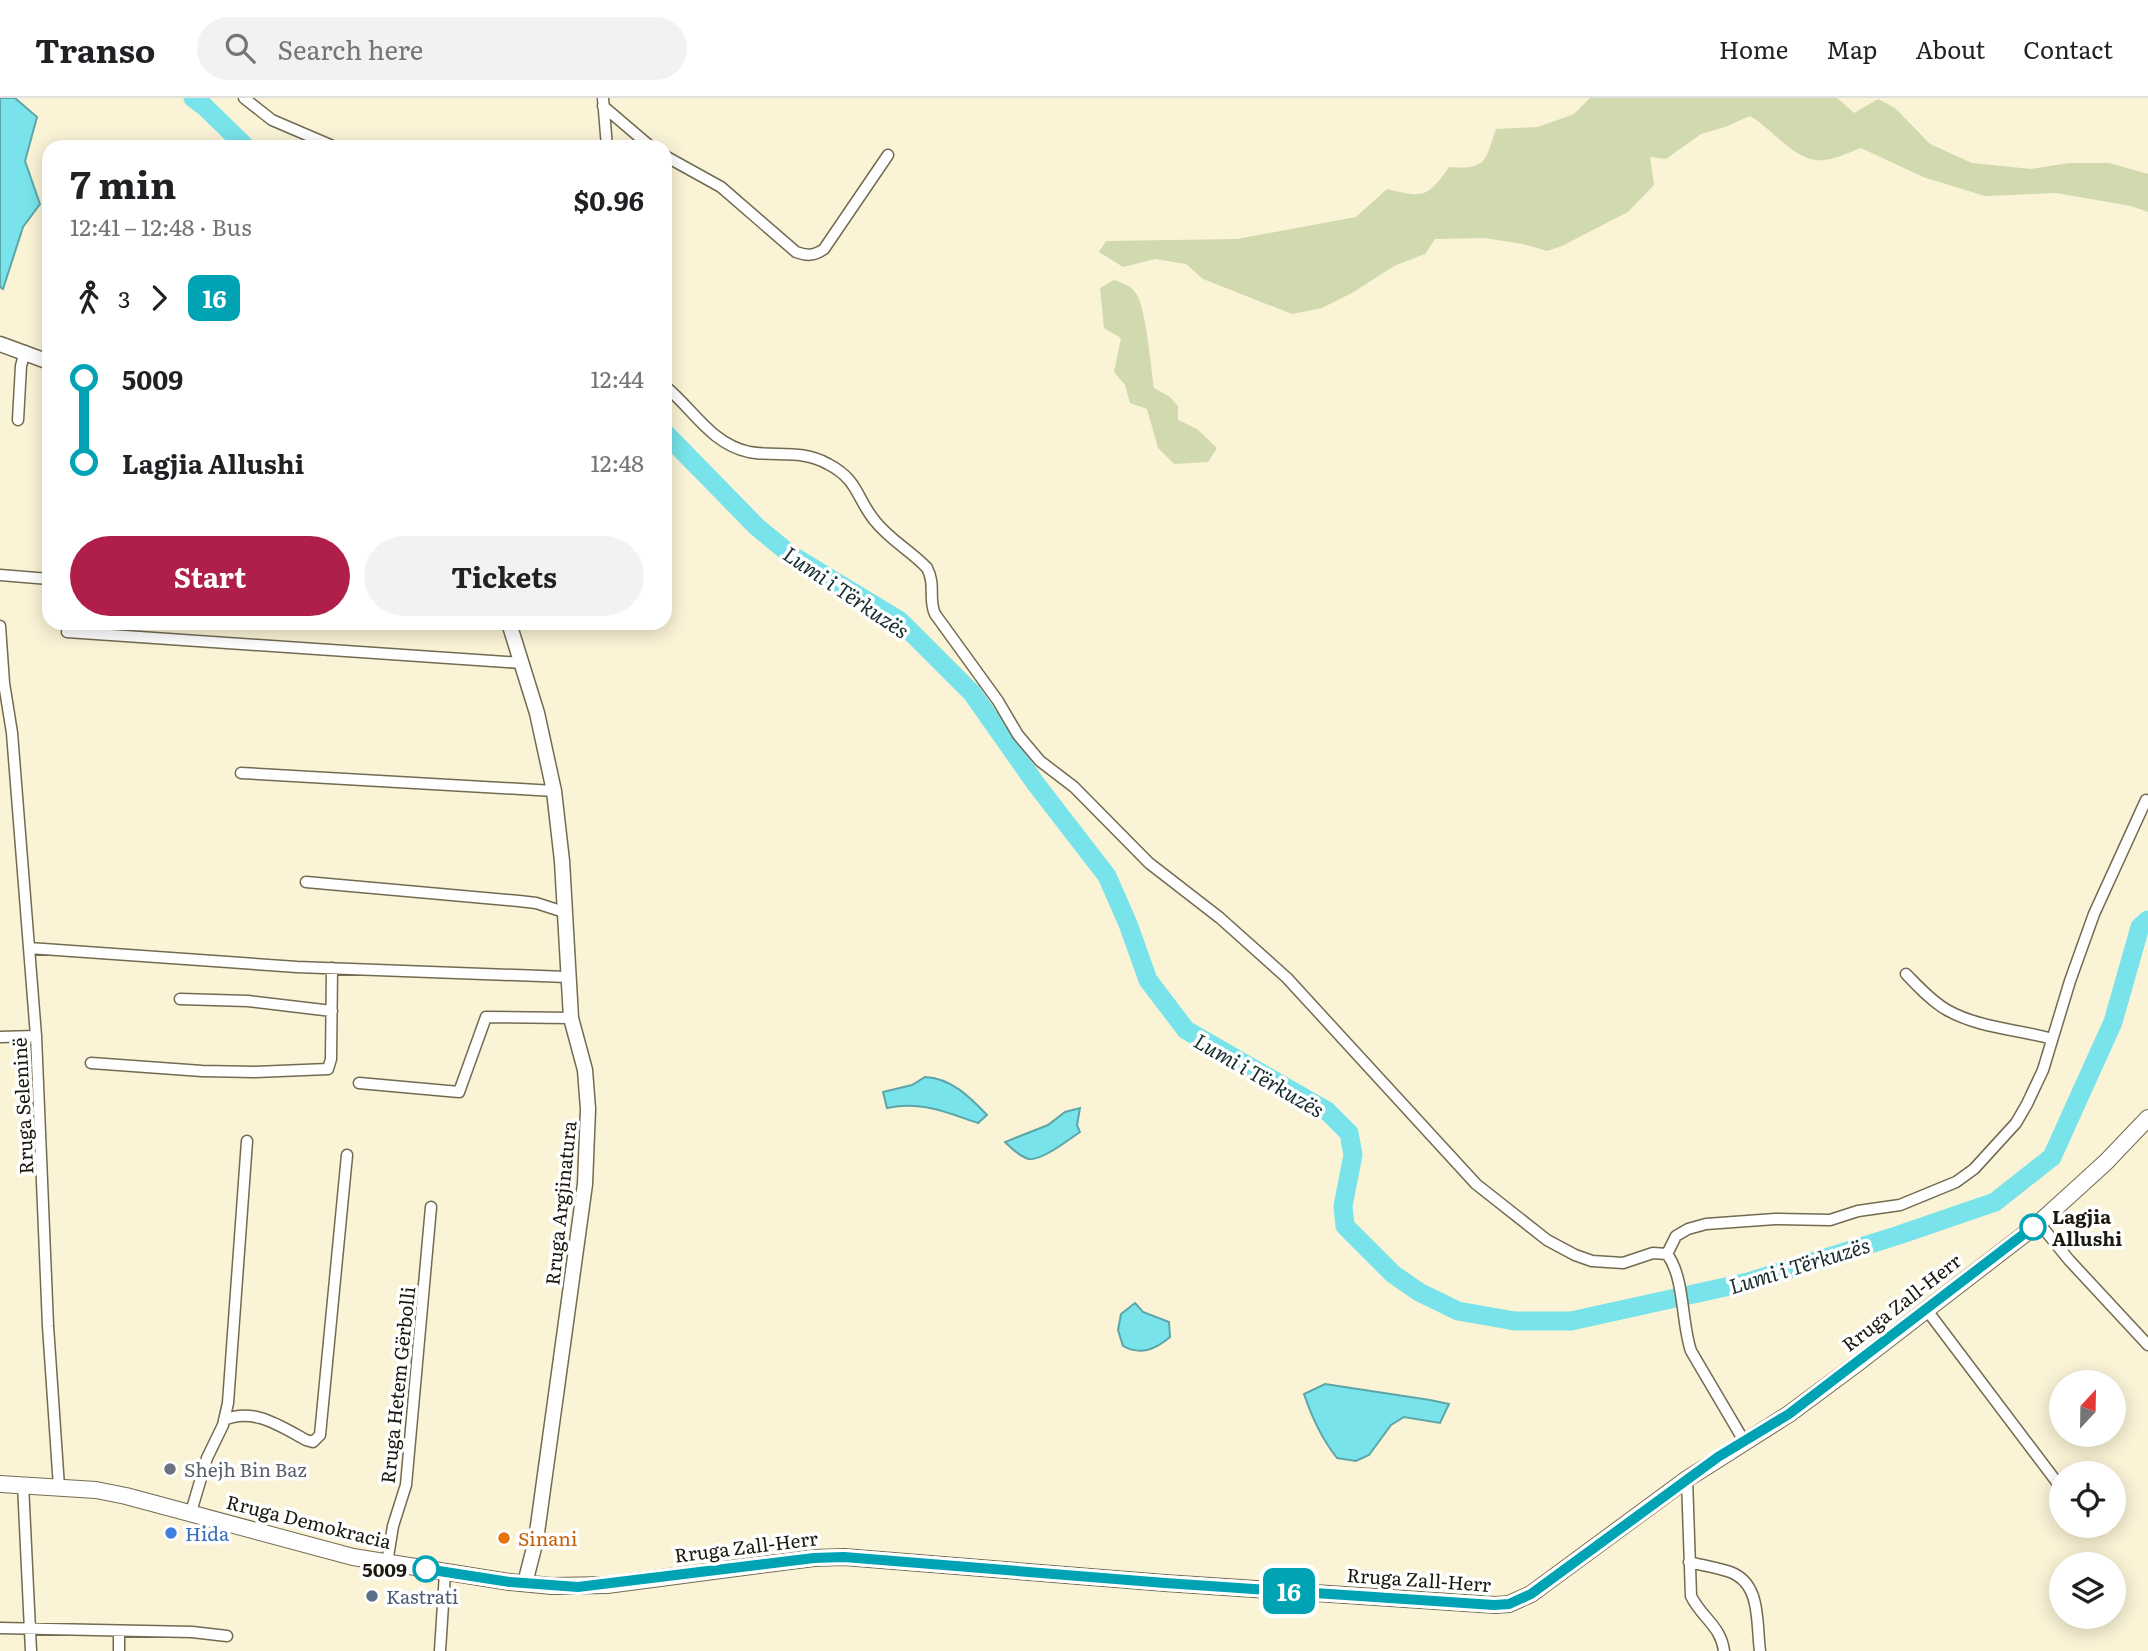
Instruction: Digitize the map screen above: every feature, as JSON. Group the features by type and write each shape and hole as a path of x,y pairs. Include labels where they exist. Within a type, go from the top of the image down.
{"main road":[{"name":"Rruga Zall-Herr","path":"525,1584 578,1587 607,1585 814,1558 844,1557 1165,1583 1509,1604 1531,1594 1687,1479 1789,1414 2039,1223 2106,1162 2148,1118"},
{"name":"Rruga Demokracia","path":"0,1484 59,1487 127,1496 327,1551 445,1573 525,1584"}],"street":[{"path":"244,98 272,120 319,140"},
{"path":"603,102 606,140"},
{"path":"603,102 644,140"},
{"path":"672,160 721,187 796,252 805,256 816,255 824,249 888,155"},
{"path":"0,344 42,359"},
{"path":"18,420 21,366 25,351"},
{"path":"672,393 708,430 729,445 751,452 807,455 828,463 847,477 855,485 876,522 927,569 932,578 932,607 935,614 1030,750 1074,787 1149,863 1230,926 1287,978 1476,1184 1547,1240 1575,1255 1592,1261 1623,1263 1653,1253 1667,1254 1672,1260 1677,1277 1691,1351 1744,1441"},
{"path":"0,575 42,578"},
{"name":"Rruga Seleninë","path":"0,626 2,683 12,733 36,1036 48,1326 59,1487"},
{"name":"Rruga Argjinatura","path":"511,630 537,713 554,791 562,861 570,1017 585,1070 588,1140 585,1184 536,1541 525,1584"},
{"path":"67,632 521,663"},
{"path":"242,773 554,791"},
{"path":"1667,1254 1676,1236 1706,1224 1775,1219 1830,1220 1858,1210 1900,1205 1956,1182 1974,1169 2016,1123 2043,1070 2094,914 2147,800"},
{"path":"306,881 527,902 564,912"},
{"path":"29,948 332,968 567,978"},
{"path":"91,1063 176,1070 328,1069 331,1059 332,968"},
{"path":"1906,974 1945,1009 1998,1028 2052,1039"},
{"path":"180,999 248,1001 332,1011"},
{"path":"359,1083 459,1092 486,1017 570,1017"},
{"path":"0,1037 36,1036"},
{"path":"191,1512 207,1458 228,1404 238,1295 247,1141"},
{"path":"224,1420 243,1415 256,1416 306,1440 313,1442 320,1436 347,1155"},
{"name":"Rruga Hetem Gërbolli","path":"387,1563 393,1526 406,1485 431,1208"},
{"path":"2039,1223 2069,1260 2148,1345"},
{"path":"1926,1309 2049,1472"},
{"path":"1687,1479 1691,1596 1695,1605 1715,1625 1721,1635 1724,1651"},
{"path":"23,1485 31,1651"},
{"path":"1689,1562 1728,1571 1747,1583 1753,1592 1760,1651"},
{"path":"440,1651 445,1573"},
{"path":"0,1628 192,1632 228,1636"},
{"path":"119,1631 119,1651"}],"green space":[{"path":"1590,98 1837,98 1854,113 1878,99 1895,108 1930,144 1972,163 2031,169 2069,163 2109,163 2148,174 2148,212 2131,206 2056,193 1985,196 1923,177 1861,148 1834,158 1814,160 1795,152 1750,116 1701,134 1666,159 1650,157 1654,185 1628,212 1562,246 1547,251 1484,238 1435,239 1425,254 1394,266 1352,293 1322,308 1292,314 1203,279 1186,264 1155,259 1123,267 1099,252 1106,241 1237,239 1356,217 1387,189 1409,194 1424,193 1435,185 1449,167 1478,165 1486,156 1496,129 1538,127 1574,114"},
{"path":"1114,280 1133,289 1140,302 1154,388 1170,397 1178,406 1178,420 1197,429 1217,448 1208,462 1174,464 1158,448 1147,409 1130,403 1125,385 1114,372 1121,338 1104,328 1100,288"}],"water":[{"path":"0,98 15,98 37,117 25,161 40,204 23,227 3,289 0,287"},
{"path":"925,1077 952,1085 967,1095 987,1115 978,1123 922,1107 887,1108 883,1092 912,1085"},
{"path":"1080,1108 1077,1125 1080,1132 1041,1157 1026,1158 1005,1142 1048,1125 1065,1112"},
{"path":"1135,1303 1143,1312 1169,1322 1170,1337 1148,1350 1123,1346 1118,1330 1121,1314"},
{"path":"1325,1384 1449,1404 1440,1423 1404,1417 1391,1425 1369,1455 1356,1461 1337,1458 1318,1428 1304,1394"}],"waterway":[{"name":"Lumi i Tërkuzës","path":"193,98 239,140"},
{"name":"Lumi i Tërkuzës","path":"672,440 757,527 791,555 900,621 972,693 1036,784 1107,876 1148,980 1186,1030 1327,1111 1349,1133 1353,1155 1343,1206 1345,1226 1393,1274 1419,1292 1458,1311 1515,1321 1571,1321 1748,1282 1995,1202 2052,1157 2113,1022 2140,927 2148,920"}],"bus line":[{"name":"16","path":"426,1569 510,1582 578,1587 814,1558 844,1557 1165,1583 1509,1604 1531,1594 1718,1457 1789,1414 2033,1227"}],"place":[{"name":"Lagjia Allushi","path":"2033,1227"},
{"name":"Shejh Bin Baz","path":"170,1469"},
{"name":"Hida","path":"171,1533"},
{"name":"Sinani","path":"504,1538"},
{"name":"5009","path":"426,1569"},
{"name":"Kastrati","path":"372,1596"}]}
